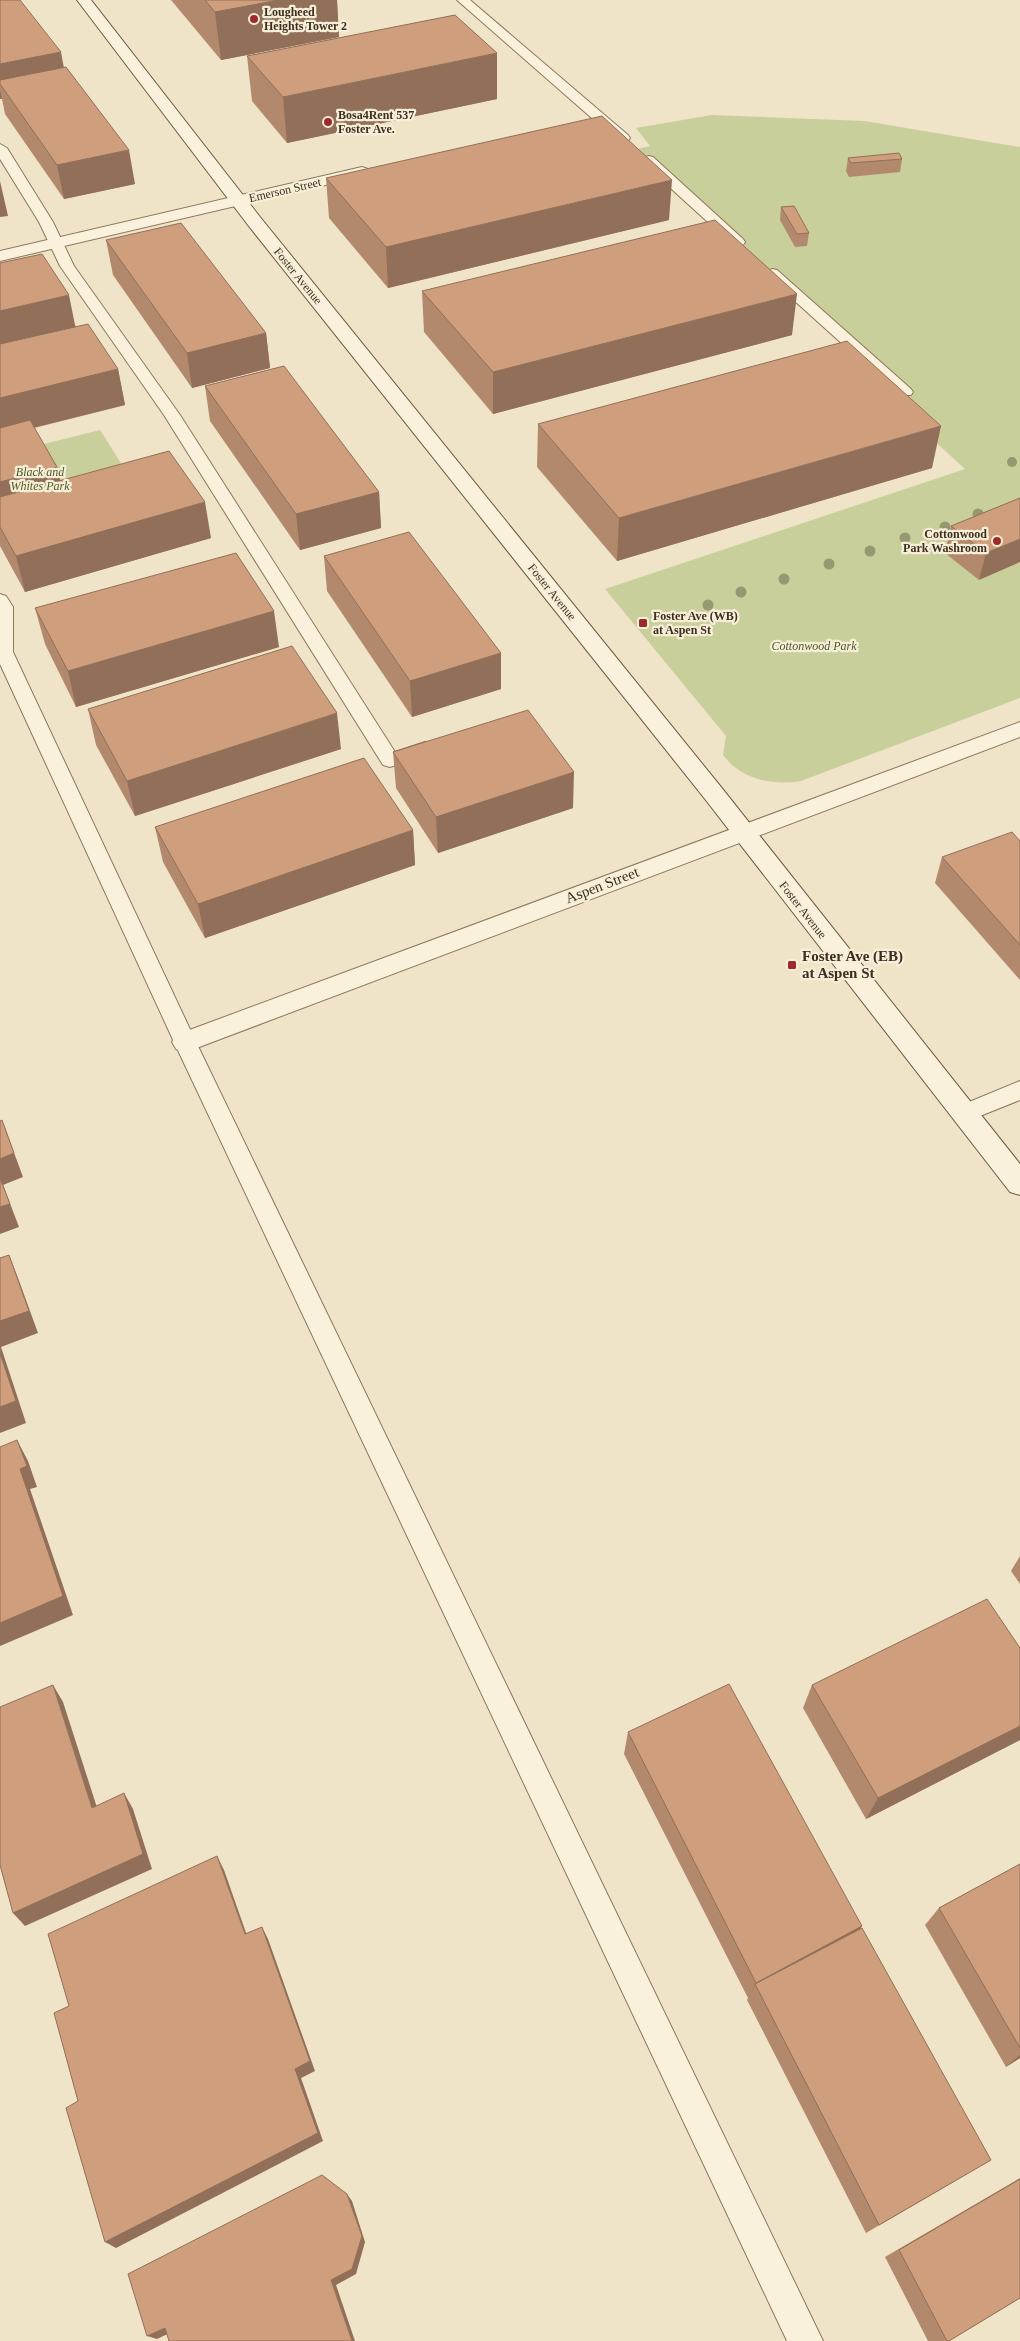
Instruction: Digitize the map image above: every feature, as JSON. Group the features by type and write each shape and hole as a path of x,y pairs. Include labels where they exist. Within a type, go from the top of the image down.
{"street":[{"name":"Foster Avenue","path":"84,0 238,201 713,793 1020,1184"},
{"path":"584,122 600,118"},
{"name":"Emerson Street","path":"0,256 380,168"},
{"name":"Aspen Street","path":"185,1042 1020,729"}],"lane":[{"path":"463,0 600,118 904,392"},
{"path":"0,148 57,242 67,266 172,415 390,760 447,742"},
{"path":"0,600 4,607 4,652 185,1042 805,2341"},
{"path":"964,1113 1020,1090"}],"green space":[{"name":"Cottonwood Park","path":"712,115 865,121 1020,147 1020,698 801,781 779,782 757,779 730,763 723,755 726,736 605,589 965,469 883,394 900,389 637,149 650,146 636,128"},
{"name":"Black and Whites Park","path":"100,430 136,487 0,524 0,455"}],"building":[{"path":"0,0 20,0 61,52 0,64"},
{"path":"205,0 279,0 215,12"},
{"path":"455,15 497,53 283,97 247,56"},
{"path":"66,67 129,150 57,165 0,84 0,80"},
{"path":"602,116 672,180 386,247 326,178"},
{"path":"899,153 902,159 851,163 848,158"},
{"path":"794,206 809,233 797,234 781,207"},
{"path":"715,220 797,294 493,372 422,291"},
{"path":"181,223 266,333 187,353 106,240"},
{"path":"42,254 69,295 0,311 0,263"},
{"path":"88,324 118,369 0,398 0,344"},
{"path":"847,341 941,426 619,518 538,424"},
{"path":"284,366 379,492 296,514 205,386"},
{"path":"30,420 57,467 0,482 0,428"},
{"path":"169,451 205,502 16,556 0,527 0,497"},
{"path":"1020,498 1020,539 986,553 951,526"},
{"path":"409,532 501,653 410,681 324,556"},
{"path":"236,553 274,611 68,671 35,608"},
{"path":"292,646 337,713 127,781 88,709"},
{"path":"528,710 574,772 436,817 393,752"},
{"path":"364,758 413,830 198,904 155,827"},
{"path":"1012,832 1020,841 1020,945 942,857"},
{"path":"2,1120 14,1153 0,1159 0,1121"},
{"path":"0,1178 10,1204 0,1207"},
{"path":"9,1255 29,1311 0,1321 0,1258"},
{"path":"0,1353 16,1401 0,1407"},
{"path":"17,1440 27,1466 20,1469 63,1596 0,1623 0,1447"},
{"path":"987,1599 1020,1648 1020,1726 878,1798 812,1685"},
{"path":"729,1684 862,1926 756,1983 628,1732"},
{"path":"53,1685 92,1808 124,1793 143,1854 13,1913 0,1865 0,1707"},
{"path":"217,1856 245,1934 262,1927 310,2061 295,2069 318,2133 105,2242 66,2108 78,2101 54,2013 69,2006 48,1934"},
{"path":"1020,1864 1020,2048 939,1908"},
{"path":"862,1928 991,2160 879,2225 755,1984"},
{"path":"322,2175 347,2194 362,2236 352,2269 331,2280 352,2341 169,2341 165,2328 147,2336 128,2274"},
{"path":"1020,2179 1020,2298 947,2341 899,2250"}],"place":[{"name":"Lougheed Heights Tower 2","path":"254,19"},
{"name":"Bosa4Rent 537 Foster Ave.","path":"328,122"},
{"name":"Cottonwood Park Washroom","path":"997,541"},
{"name":"Foster Ave (WB) at Aspen St","path":"643,623"},
{"name":"Foster Ave (EB) at Aspen St","path":"792,965"}]}
